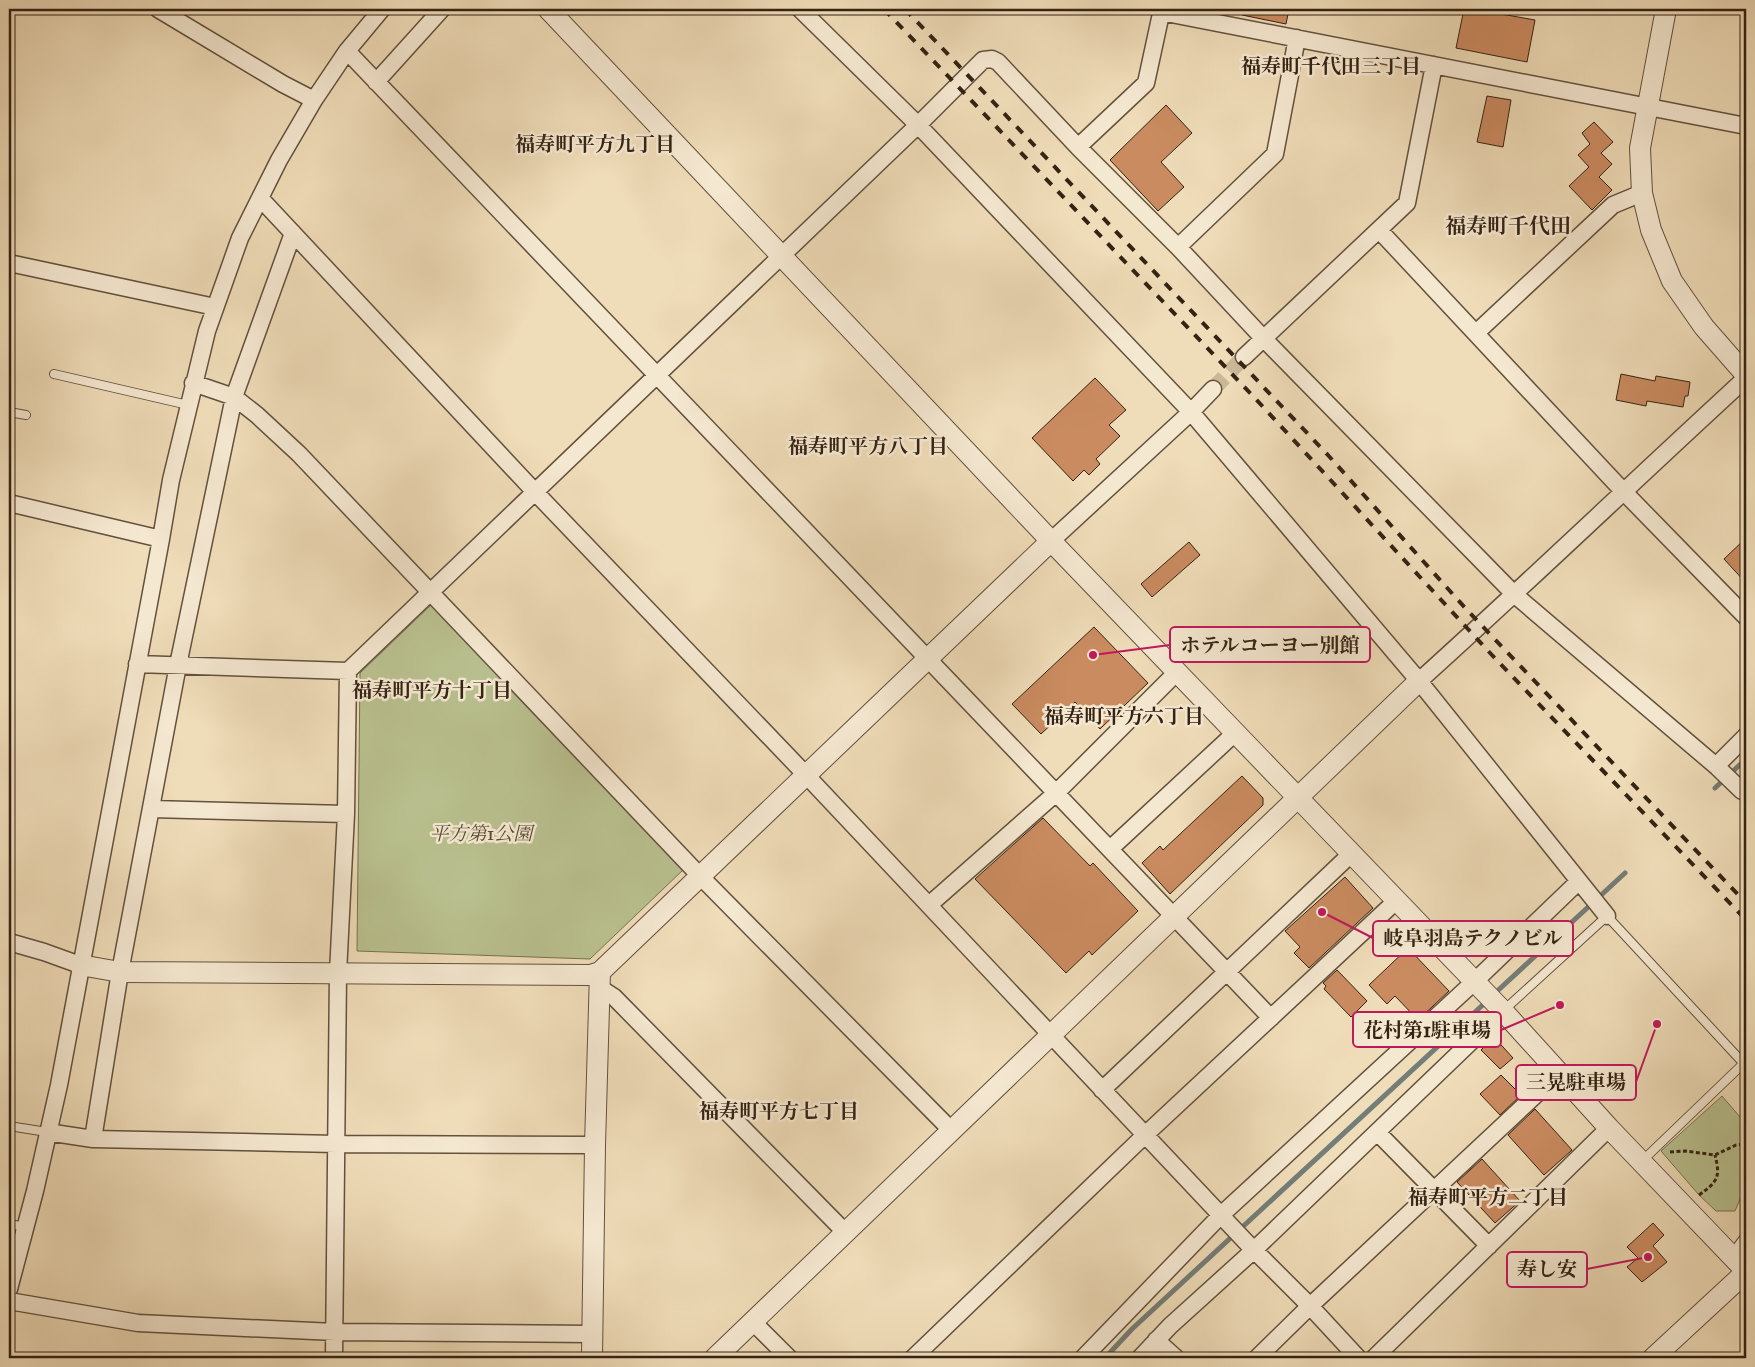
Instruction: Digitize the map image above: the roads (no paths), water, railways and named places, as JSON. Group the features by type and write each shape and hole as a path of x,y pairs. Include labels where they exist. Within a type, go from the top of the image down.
{"street":[{"path":"158,9 283,84 314,100"},
{"path":"9,1290 26,1228 59,1085 171,480 207,331 240,238 279,160 314,100 347,51 382,9"},
{"path":"376,82 442,9"},
{"path":"548,9 1051,541 1500,1009 1640,1162 1746,1271 1653,1358"},
{"path":"800,9 918,125 1190,412 1419,681 1604,913"},
{"path":"715,1358 1419,681 1514,595 1746,376 1704,327 1672,280 1651,230 1642,193 1640,148 1666,9"},
{"path":"1078,147 1146,83 1162,10 1746,126"},
{"path":"1178,247 1275,154 1297,38"},
{"path":"347,51 1271,1018"},
{"path":"137,664 348,670 782,256 983,60 992,59 998,62 1078,147 1178,247 1263,338 1514,595 1743,790"},
{"path":"1244,358 1407,203 1434,65"},
{"path":"1476,333 1613,204 1642,193"},
{"path":"260,198 534,492 806,775 1225,1220 1310,1306 1358,1358"},
{"path":"1379,230 1623,491 1746,617"},
{"path":"93,1139 120,972 178,665 234,397 293,233"},
{"path":"9,263 215,307"},
{"path":"193,383 234,397 257,415 299,454 700,876 952,1131"},
{"path":"592,1358 595,1145 600,980 700,876 1213,389"},
{"path":"9,503 161,539"},
{"path":"334,1358 338,973 346,814 348,670"},
{"path":"929,905 1056,793 1177,672"},
{"path":"1110,849 1235,733"},
{"path":"1718,769 1746,736"},
{"path":"151,809 346,814"},
{"path":"1102,1090 1351,854"},
{"path":"1083,1358 1225,1220 1479,987 1584,887"},
{"path":"913,1358 1145,1135 1396,901"},
{"path":"9,942 80,965 120,972 590,975 600,980 614,997 846,1233"},
{"path":"1140,1358 1251,1247 1378,1132 1500,1009"},
{"path":"1257,1358 1558,1074"},
{"path":"1374,1358 1609,1128"},
{"path":"47,1132 93,1139 336,1144 595,1145"},
{"path":"1378,1132 1489,1246"},
{"path":"9,1301 138,1323 335,1332 592,1334"},
{"path":"753,1322 789,1358"},
{"path":"1156,1340 1176,1358"}],"lane":[{"path":"54,374 188,405"},
{"path":"9,412 26,415"},
{"path":"1500,1009 1604,913 1745,1064 1640,1162"},
{"path":"9,1126 47,1132"},
{"path":"9,1224 26,1228"},
{"path":"1730,1255 1746,1235"}],"waterway":[{"path":"1715,788 1746,759"},
{"path":"1493,995 1625,873"},
{"path":"1105,1358 1132,1329 1487,1001"}],"tunnel":[{"path":"1213,389 1244,357"}],"railway":[{"path":"884,9 1253,396 1491,654 1746,920"},
{"path":"905,9 1327,454 1467,610 1746,903"}],"place":[{"name":"ホテルコーヨー別館","path":"1093,655"},
{"name":"岐阜羽島テクノビル","path":"1322,912"},
{"name":"花村第1駐車場","path":"1560,1005"},
{"name":"三晃駐車場","path":"1657,1024"},
{"name":"寿し安","path":"1648,1257"}],"district":[{"name":"福寿町千代田三丁目","path":"1331,66"},
{"name":"福寿町平方九丁目","path":"595,144"},
{"name":"福寿町千代田","path":"1508,226"},
{"name":"福寿町平方八丁目","path":"868,446"},
{"name":"福寿町平方十丁目","path":"432,690"},
{"name":"福寿町平方六丁目","path":"1124,716"},
{"name":"福寿町平方七丁目","path":"779,1111"},
{"name":"福寿町平方二丁目","path":"1488,1197"}],"park label":[{"name":"平方第1公園","path":"481,833"}]}
